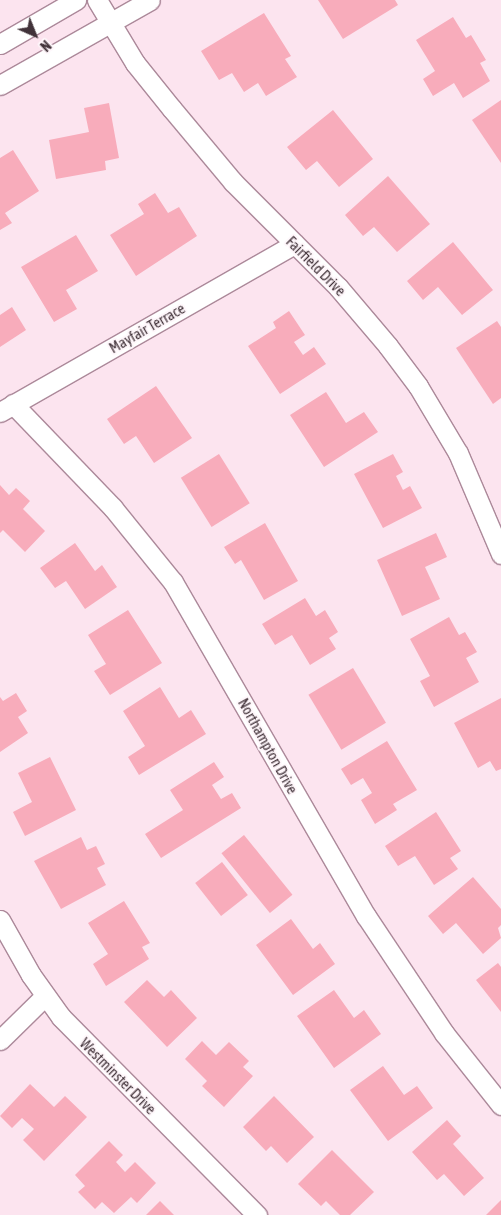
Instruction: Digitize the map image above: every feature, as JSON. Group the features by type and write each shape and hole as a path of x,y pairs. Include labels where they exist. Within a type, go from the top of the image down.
{"street":[{"path":"0,44 76,0"},
{"name":"Fairfield Drive","path":"97,0 109,23 135,63 172,109 233,182 357,309 418,386 458,453 501,554"},
{"path":"0,84 150,0"},
{"name":"Mayfair Terrace","path":"7,408 294,244"},
{"name":"Northampton Drive","path":"7,408 113,508 173,582 366,916 444,1033 501,1105"},
{"name":"Westminster Drive","path":"0,920 45,996 80,1037 256,1215"},
{"path":"0,1040 45,996"}],"building":[{"path":"318,0 395,0 398,5 343,39"},
{"path":"264,13 291,56 285,59 297,77 266,96 258,83 244,92 232,73 219,80 201,51"},
{"path":"453,17 466,38 471,35 486,60 480,63 490,81 463,98 454,83 433,96 423,79 435,71 416,40"},
{"path":"501,100 501,163 472,120"},
{"path":"109,103 119,158 105,161 106,170 56,179 49,140 89,132 84,108"},
{"path":"333,110 373,159 339,187 317,161 306,170 287,147"},
{"path":"13,150 39,191 5,213 12,223 0,230 0,158"},
{"path":"388,176 430,224 397,252 374,227 363,236 345,215"},
{"path":"155,193 168,213 179,207 197,236 136,276 110,235 144,214 138,204"},
{"path":"76,235 98,271 66,290 77,309 54,322 21,267"},
{"path":"453,242 493,290 462,315 438,287 423,300 407,281"},
{"path":"12,307 26,330 0,347 0,315"},
{"path":"289,311 305,335 294,342 303,355 314,347 326,364 280,394 248,346 276,328 273,322"},
{"path":"497,321 501,327 501,398 493,404 456,348"},
{"path":"156,386 192,438 154,463 136,436 124,444 107,419"},
{"path":"326,392 346,423 364,412 378,432 324,467 290,415"},
{"path":"219,454 250,503 212,527 181,478"},
{"path":"393,454 403,472 396,476 403,490 410,486 422,508 383,528 354,474"},
{"path":"0,485 9,495 16,488 30,501 23,509 45,531 25,552 3,530 0,533"},
{"path":"265,523 298,581 264,600 241,560 235,564 224,547"},
{"path":"436,533 447,557 425,567 440,599 402,616 377,560"},
{"path":"75,543 95,571 102,565 117,587 85,609 66,581 55,588 40,568"},
{"path":"305,598 316,616 325,610 338,632 329,638 336,649 310,665 292,635 275,645 262,624"},
{"path":"128,610 162,663 110,695 94,671 106,664 88,635"},
{"path":"449,617 459,635 465,632 477,652 466,658 479,682 434,707 420,681 430,676 410,639"},
{"path":"353,668 386,723 341,750 308,695"},
{"path":"160,687 179,718 191,710 206,734 139,775 128,757 145,746 123,711"},
{"path":"16,693 27,711 18,717 28,733 0,752 0,697 3,701"},
{"path":"501,698 501,769 496,771 490,761 478,768 454,723"},
{"path":"387,741 417,790 393,804 397,810 375,824 361,800 372,793 363,778 351,785 341,769"},
{"path":"50,757 76,810 25,836 13,812 32,802 18,773"},
{"path":"214,762 224,777 212,785 221,799 232,793 241,808 161,858 145,834 183,810 170,790"},
{"path":"436,812 461,851 450,858 458,869 434,885 415,856 398,866 385,846"},
{"path":"244,835 292,895 270,913 221,853"},
{"path":"81,837 87,850 96,846 105,864 97,868 106,885 61,909 34,861"},
{"path":"222,862 248,895 221,916 195,883"},
{"path":"473,877 501,909 501,925 498,928 501,938 483,954 456,923 443,934 428,916"},
{"path":"124,901 150,943 142,947 149,959 106,986 93,964 108,954 88,923"},
{"path":"291,919 313,949 320,943 335,964 293,995 256,945"},
{"path":"498,963 501,967 501,1012 476,980"},
{"path":"147,980 164,997 171,990 197,1018 167,1047 124,1002"},
{"path":"334,990 354,1018 364,1010 381,1034 334,1068 297,1016"},
{"path":"202,1041 216,1055 229,1042 249,1061 243,1067 253,1076 224,1107 202,1086 207,1081 185,1059"},
{"path":"383,1066 404,1095 417,1086 433,1108 388,1141 350,1090"},
{"path":"30,1084 54,1107 65,1096 87,1117 44,1161 23,1140 34,1129 22,1118 12,1128 0,1116"},
{"path":"274,1096 314,1137 287,1163 271,1146 266,1151 243,1127"},
{"path":"447,1120 461,1136 453,1144 484,1178 464,1196 444,1174 437,1180 412,1152"},
{"path":"109,1141 123,1155 116,1162 125,1172 135,1162 156,1183 137,1203 131,1197 114,1213 102,1202 95,1209 78,1192 85,1186 75,1175"},
{"path":"332,1150 374,1192 350,1215 340,1215 326,1201 321,1206 298,1184"},
{"path":"501,1200 501,1215 486,1215"},
{"path":"160,1201 174,1215 146,1215"}]}
